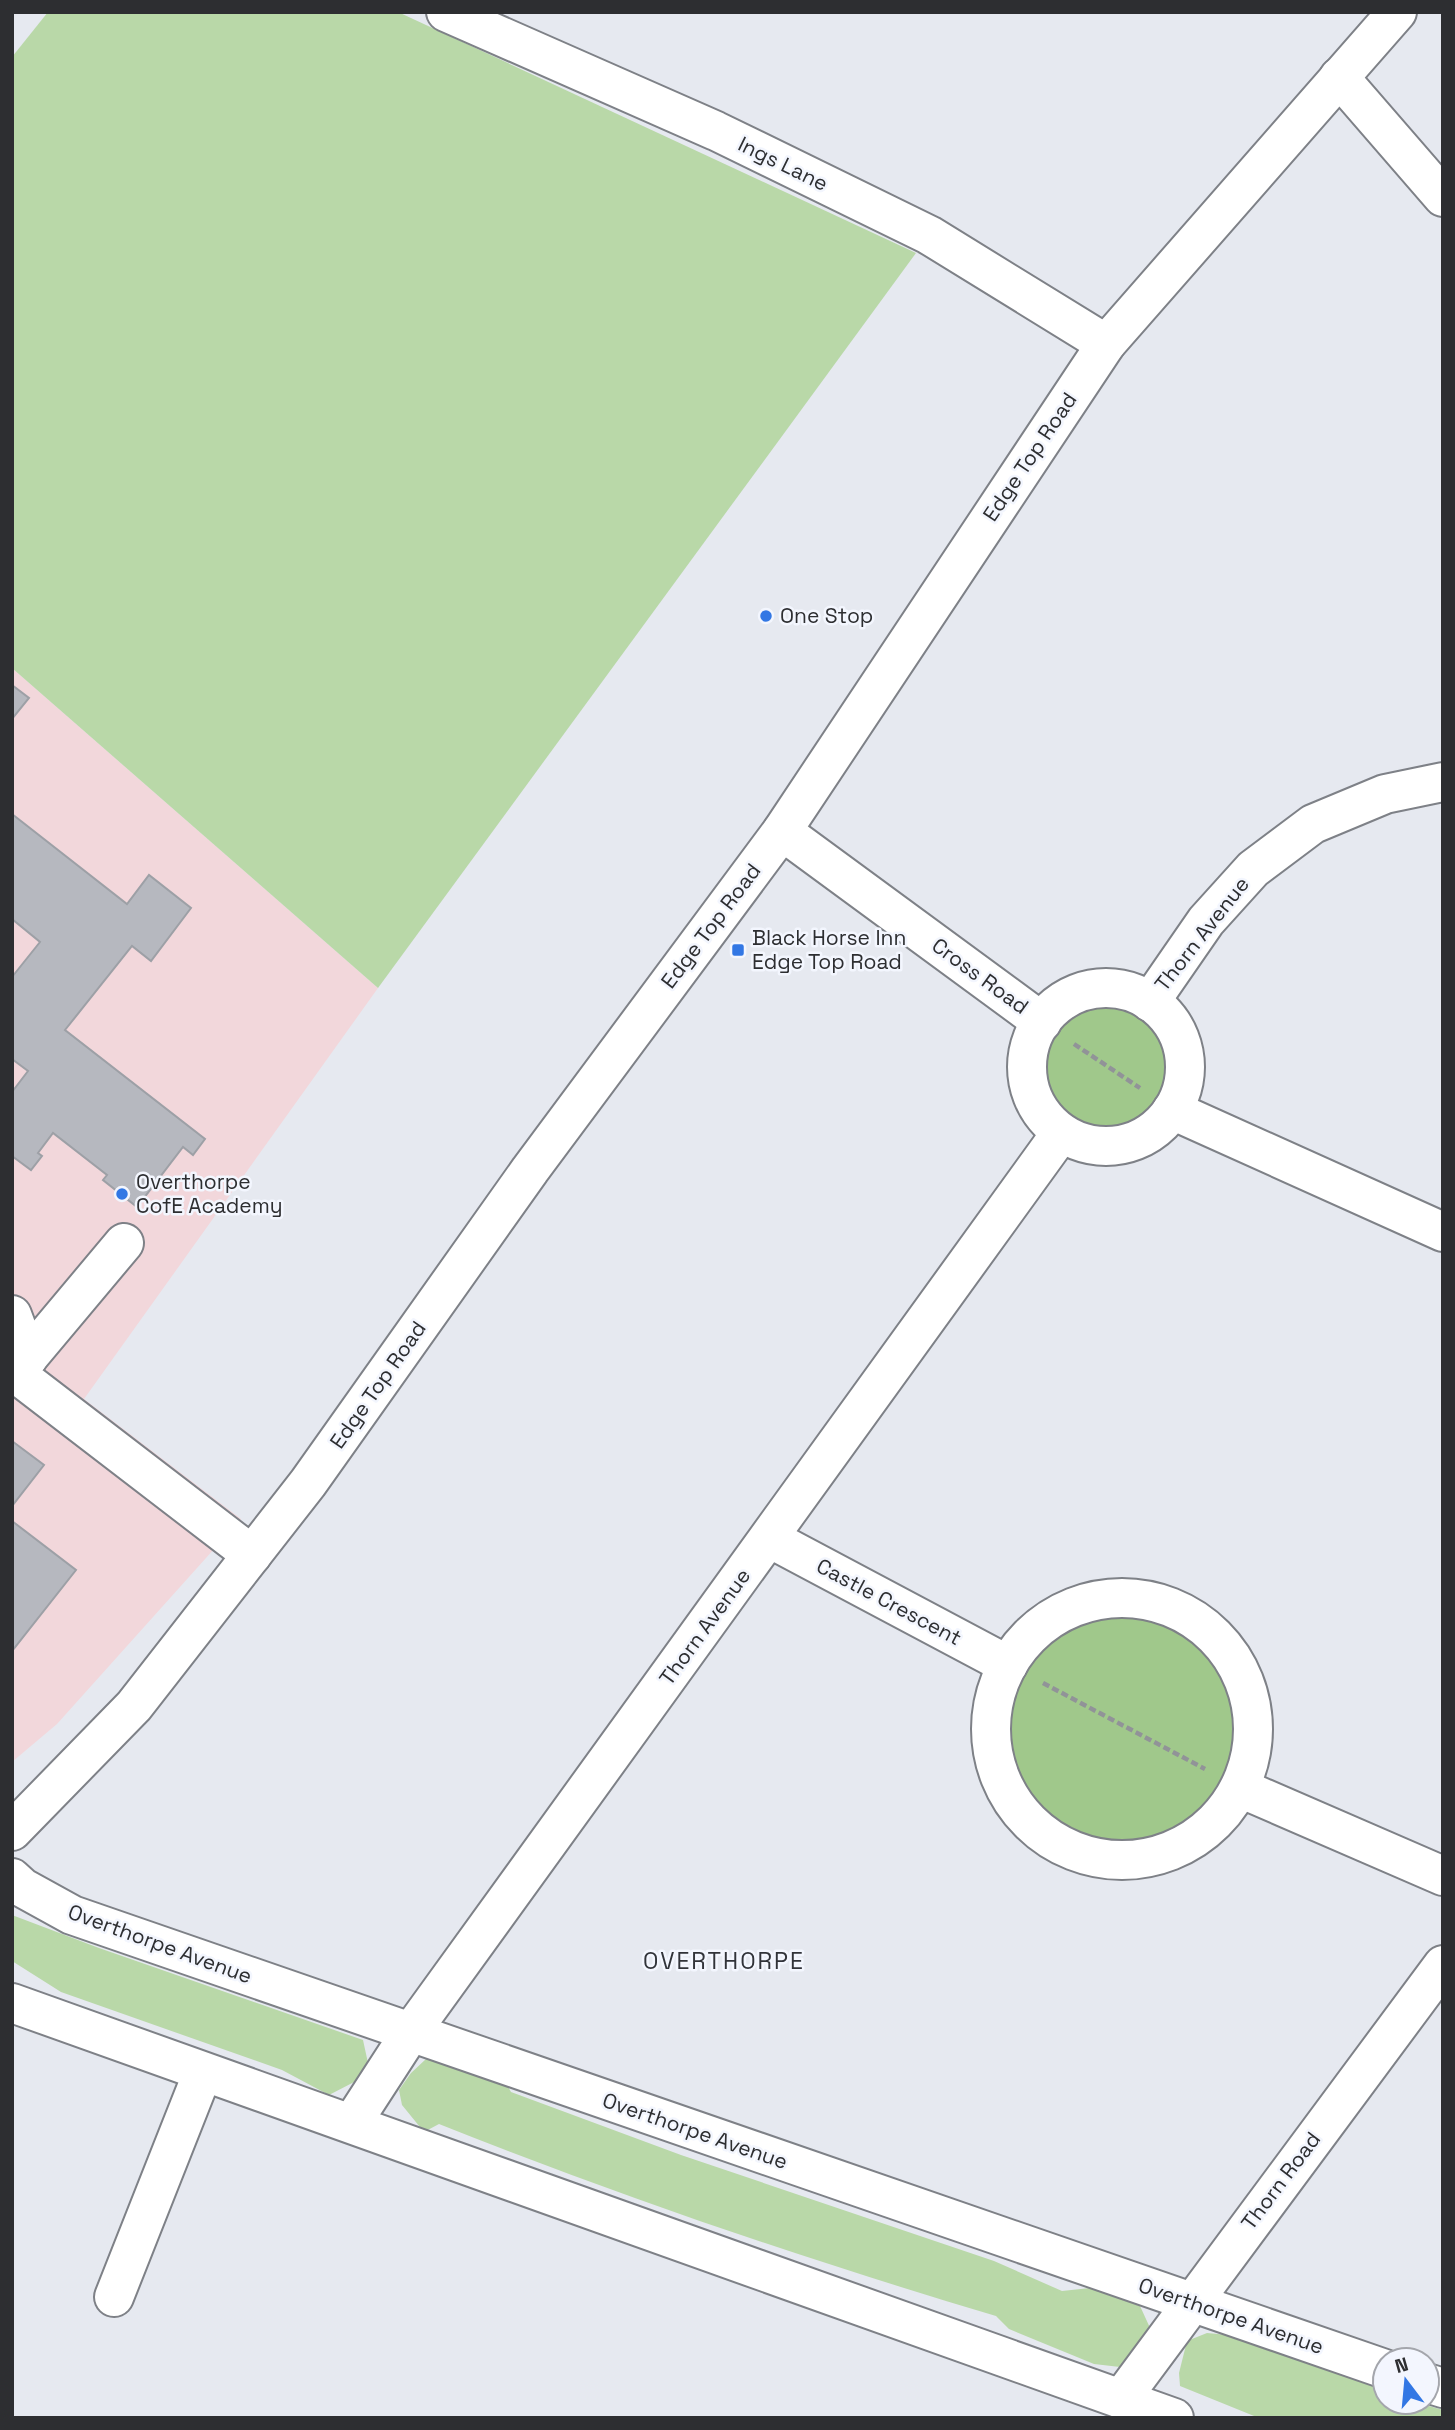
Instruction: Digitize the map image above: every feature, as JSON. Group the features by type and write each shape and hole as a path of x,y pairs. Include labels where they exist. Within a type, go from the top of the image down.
{"street":[{"name":"Ings Lane","path":"446,12 716,131 929,235 1106,344"},
{"name":"Edge Top Road","path":"12,1831 134,1706 308,1483 623,1043 782,831 1106,344 1397,12"},
{"path":"1339,77 1443,197"},
{"name":"Thorn Avenue","path":"1150,1002 1206,921 1253,869 1313,824 1385,794 1443,782"},
{"name":"Cross Road","path":"782,831 1042,1022"},
{"name":"Thorn Avenue","path":"1102,988 1123,989 1142,996 1158,1007 1175,1027 1184,1052 1185,1078 1178,1101 1165,1121 1147,1136 1128,1144 1108,1147 1088,1145 1050,1125 1036,1107 1027,1085 1026,1061 1033,1035 1042,1022 1047,1013 1063,1000 1082,991 1102,988"},
{"path":"1172,1110 1443,1232"},
{"name":"Thorn Avenue","path":"352,2123 411,2032 1061,1133"},
{"path":"124,1243 15,1373 252,1556"},
{"path":"12,1315 28,1358"},
{"name":"Castle Crescent","path":"769,1538 1008,1665"},
{"path":"1112,1598 1154,1601 1191,1617 1227,1649 1247,1685 1253,1712 1253,1738 1249,1763 1240,1788 1224,1811 1198,1836 1158,1855 1114,1860 1087,1856 1061,1845 1038,1830 1019,1811 1006,1792 997,1770 990,1729 995,1696 1008,1665 1023,1642 1043,1625 1072,1608 1112,1598"},
{"path":"1240,1788 1443,1876"},
{"name":"Overthorpe Avenue","path":"12,1878 23,1888 72,1915 1371,2364"},
{"name":"Thorn Road","path":"1121,2399 1443,1965"},
{"path":"12,2003 1174,2418"},
{"path":"114,2297 203,2072"}],"path":[{"path":"1042,1022 1172,1110"},
{"path":"1008,1665 1240,1788"}],"shaded area":[{"name":"Overthorpe CofE Academy","path":"12,668 378,988 84,1399 241,1519 57,1724 12,1762"}],"green space":[{"path":"48,12 398,12 916,253 378,988 12,668 12,57"},
{"path":"1106,988 1136,994 1162,1011 1179,1037 1185,1067 1179,1097 1162,1123 1136,1140 1106,1146 1076,1140 1050,1123 1033,1097 1027,1067 1033,1037 1050,1011 1076,994"},
{"path":"1122,1598 1172,1608 1195,1620 1223,1646 1243,1679 1253,1729 1243,1779 1231,1802 1205,1830 1172,1850 1122,1860 1072,1850 1049,1838 1021,1812 1001,1779 991,1729 1001,1679 1013,1656 1039,1628 1072,1608"},
{"path":"12,1915 363,2040 368,2063 358,2080 329,2095 282,2070 61,1992 12,1961"},
{"path":"426,2059 449,2061 504,2080 511,2092 681,2155 994,2261 1062,2291 1090,2288 1140,2306 1151,2330 1133,2357 1120,2367 1094,2364 1009,2329 996,2316 855,2273 716,2226 439,2124 424,2132 402,2105 399,2090 411,2073"},
{"path":"1207,2333 1239,2336 1371,2386 1371,2416 1441,2416 1441,2409 1443,2418 1259,2418 1180,2386 1179,2373 1187,2341"}],"building":[{"path":"12,685 29,698 12,719"},
{"path":"12,814 127,904 149,875 191,908 151,961 132,946 65,1030 205,1139 193,1155 183,1147 137,1207 103,1180 107,1175 53,1133 38,1153 42,1156 31,1170 12,1156 12,1092 28,1071 12,1059 12,977 40,942 12,919"},
{"path":"12,1441 44,1465 12,1506"},
{"path":"12,1521 76,1570 12,1651"}],"place":[{"name":"One Stop","path":"766,616"},
{"name":"Black Horse Inn Edge Top Road","path":"738,950"},
{"name":"Overthorpe CofE Academy","path":"122,1194"}],"district":[{"name":"OVERTHORPE","path":"724,1961"}]}
